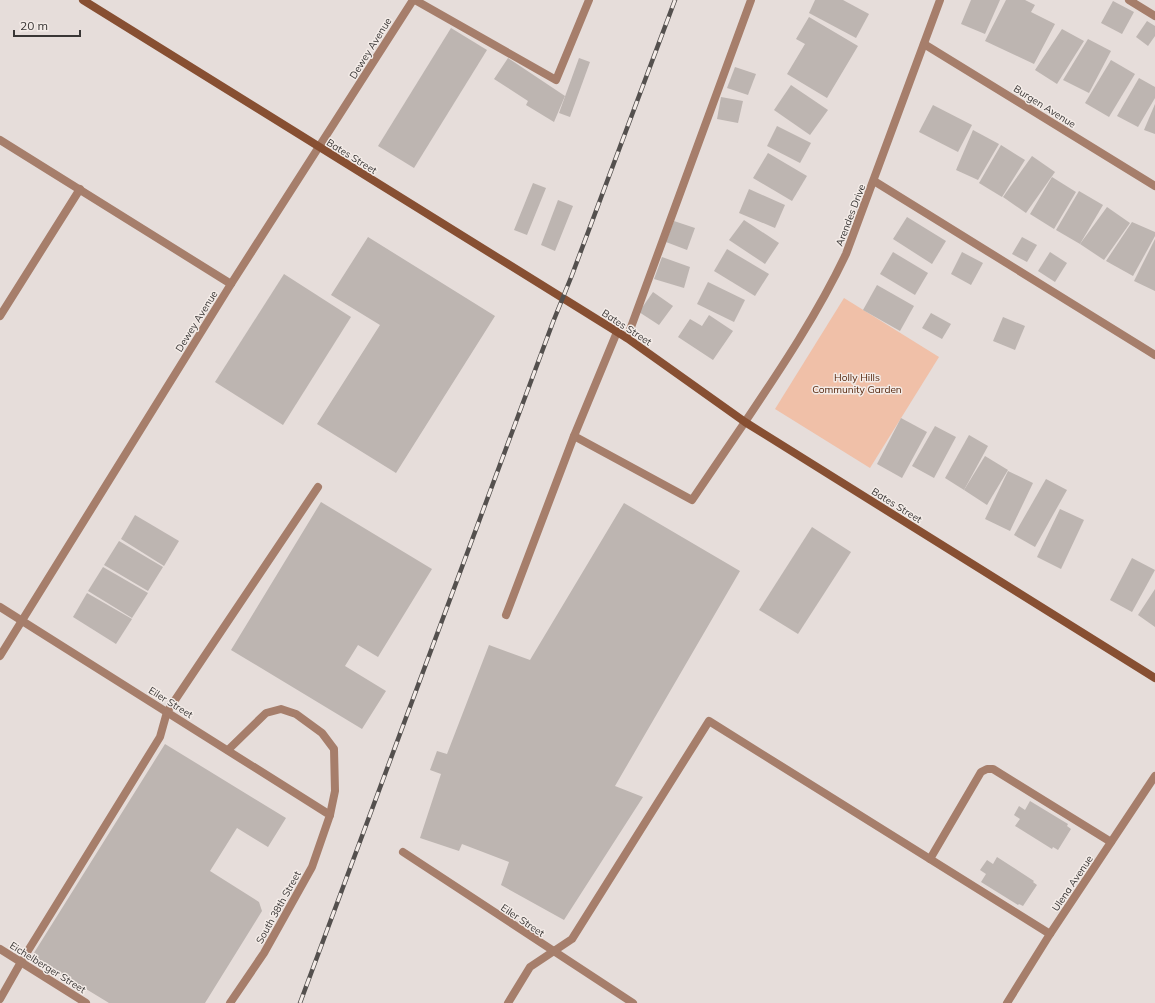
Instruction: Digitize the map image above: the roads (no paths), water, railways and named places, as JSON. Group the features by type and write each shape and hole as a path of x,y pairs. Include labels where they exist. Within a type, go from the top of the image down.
{"main road":[{"name":"Bates Street","path":"83,0 627,338 745,422 1155,678"}],"street":[{"name":"Dewey Avenue","path":"0,656 231,284 414,0"},
{"path":"414,0 556,80 589,0"},
{"path":"627,338 751,0"},
{"name":"Arendes Drive","path":"574,436 692,500 801,338 829,289 846,254 940,0"},
{"path":"1129,0 1155,16"},
{"name":"Burgen Avenue","path":"924,44 1155,186"},
{"path":"0,140 231,284"},
{"path":"874,181 1155,355"},
{"path":"0,316 80,189"},
{"path":"506,615 574,436 617,332"},
{"path":"0,999 21,962 160,737 167,712 318,487"},
{"name":"Eiler Street","path":"0,607 330,815"},
{"name":"South 38th Street","path":"228,750 266,713 281,709 296,714 322,733 334,749 335,791 330,815 312,867 264,953 230,1003"},
{"path":"508,1003 530,967 572,939 709,721 1050,934"},
{"path":"930,859 981,772 987,769 993,769 1111,842"},
{"name":"Ulena Avenue","path":"1007,1003 1050,934 1155,776"},
{"name":"Eiler Street","path":"403,852 633,1003"},
{"name":"Eichelberger Street","path":"0,949 86,1003"}],"railway":[{"path":"300,1003 553,322 675,0"}],"park label":[{"name":"Holly Hills Community Garden","path":"857,382"}]}
